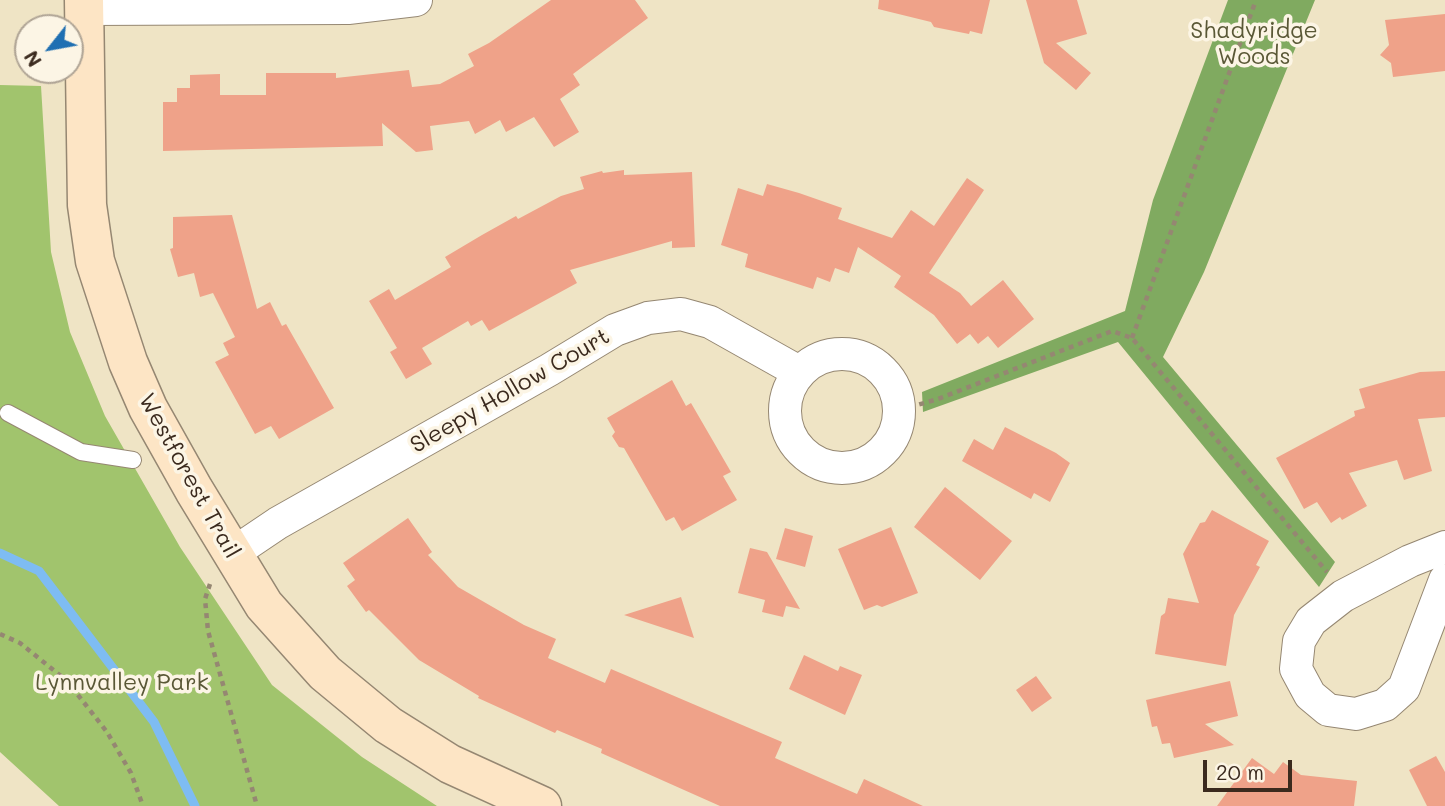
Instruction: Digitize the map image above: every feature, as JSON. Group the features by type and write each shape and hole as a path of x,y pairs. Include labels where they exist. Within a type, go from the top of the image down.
{"street":[{"path":"84,4 348,8 416,0"},
{"name":"Westforest Trail","path":"84,4 87,205 95,261 110,314 148,408 194,490 264,605 325,673 388,725 450,764 542,806"},
{"name":"Sleepy Hollow Court","path":"232,554 278,523 615,330 648,318 681,314 710,322 799,372"},
{"path":"833,354 853,354 871,361 886,373 896,390 900,410 897,428 889,445 876,457 859,466 841,468 822,465 800,449 786,424 785,406 789,388 799,372 814,360 833,354"},
{"path":"1445,547 1409,561 1343,596 1311,621 1299,641 1296,668 1310,695 1328,710 1356,714 1385,705 1404,688 1445,580"}],"lane":[{"path":"8,413 81,452 133,460"}],"path":[{"path":"1132,338 1256,0"},
{"path":"900,410 937,399 1112,331 1132,338 1325,568 1343,596"},
{"path":"207,589 205,599 208,631 257,806"},
{"path":"0,634 20,643 68,681 107,732 131,773 143,806"}],"green space":[{"name":"Shadyridge Woods","path":"1228,0 1315,0 1204,272 1163,357 1335,562 1319,587 1118,342 923,412 922,392 1125,311 1153,200"},
{"name":"Lynnvalley Park","path":"0,85 41,86 51,252 70,332 105,416 180,547 272,685 362,757 437,806 59,806 0,752"}],"building":[{"path":"551,0 635,0 648,18 573,74 580,85 560,99 579,132 554,147 534,117 506,132 500,120 475,134 469,121 430,126 433,150 416,152 382,123 383,146 163,151 163,102 177,102 177,88 190,88 190,75 220,74 220,95 266,95 266,73 336,73 336,78 409,70 412,87 440,84 474,66 468,54 489,43"},
{"path":"879,0 990,0 982,34 970,31 969,34 934,27 931,22 878,9"},
{"path":"1026,0 1077,0 1087,34 1056,43 1091,73 1076,90 1044,63"},
{"path":"1445,14 1445,71 1393,77 1391,63 1380,55 1389,45 1385,20"},
{"path":"624,170 624,175 692,172 695,247 672,248 672,241 570,270 577,283 489,331 482,320 471,326 468,321 422,348 432,364 406,379 390,352 397,348 369,301 389,289 395,300 451,267 445,257 482,235 516,216 518,219 561,196 584,189 580,177 602,171"},
{"path":"967,178 984,190 929,273 960,293 971,306 1003,280 1034,319 998,348 988,336 978,344 970,334 957,344 934,315 894,287 901,276 858,247 849,273 835,268 830,282 817,277 813,289 745,267 748,254 721,245 738,188 763,196 767,184 799,193 842,208 838,219 892,238 911,210 934,226"},
{"path":"232,215 257,309 270,302 282,326 286,324 334,408 279,439 271,426 255,434 215,362 229,355 223,343 235,337 213,293 200,297 194,273 178,277 170,249 173,248 173,217"},
{"path":"1445,371 1445,417 1418,419 1432,471 1404,480 1397,460 1349,473 1367,506 1331,523 1317,502 1304,509 1276,458 1355,416 1354,411 1365,408 1359,389 1420,372"},
{"path":"672,380 686,406 691,403 731,472 723,476 737,500 682,531 674,517 666,521 624,448 619,447 612,436 615,432 607,418"},
{"path":"1005,427 1070,463 1050,502 1034,493 1031,499 962,461 974,439 993,450"},
{"path":"945,487 1012,541 980,580 914,527"},
{"path":"1212,510 1269,541 1256,565 1260,567 1234,615 1226,666 1155,654 1161,616 1165,613 1168,598 1199,603 1183,554 1200,523 1205,522"},
{"path":"408,518 432,552 428,555 458,587 524,625 556,639 548,658 605,683 611,669 782,742 775,758 857,794 864,779 923,806 720,806 601,753 602,749 557,730 555,733 478,698 479,696 419,660 369,610 366,612 347,586 355,580 343,563"},
{"path":"891,527 918,593 882,607 877,605 864,610 838,549"},
{"path":"785,528 813,536 805,567 776,559"},
{"path":"750,548 767,552 800,609 786,606 783,617 762,612 765,600 738,593"},
{"path":"681,597 694,638 624,615"},
{"path":"804,655 838,671 840,666 862,675 845,715 789,689"},
{"path":"1036,676 1052,698 1032,712 1016,690"},
{"path":"1230,681 1238,716 1205,724 1234,745 1174,758 1170,743 1162,744 1157,726 1152,727 1146,700"},
{"path":"1436,756 1445,772 1445,806 1427,806 1409,770"},
{"path":"1252,758 1274,774 1283,762 1301,775 1357,781 1354,806 1217,806"}],"waterway":[{"path":"0,553 39,571 154,722 195,806"}]}
